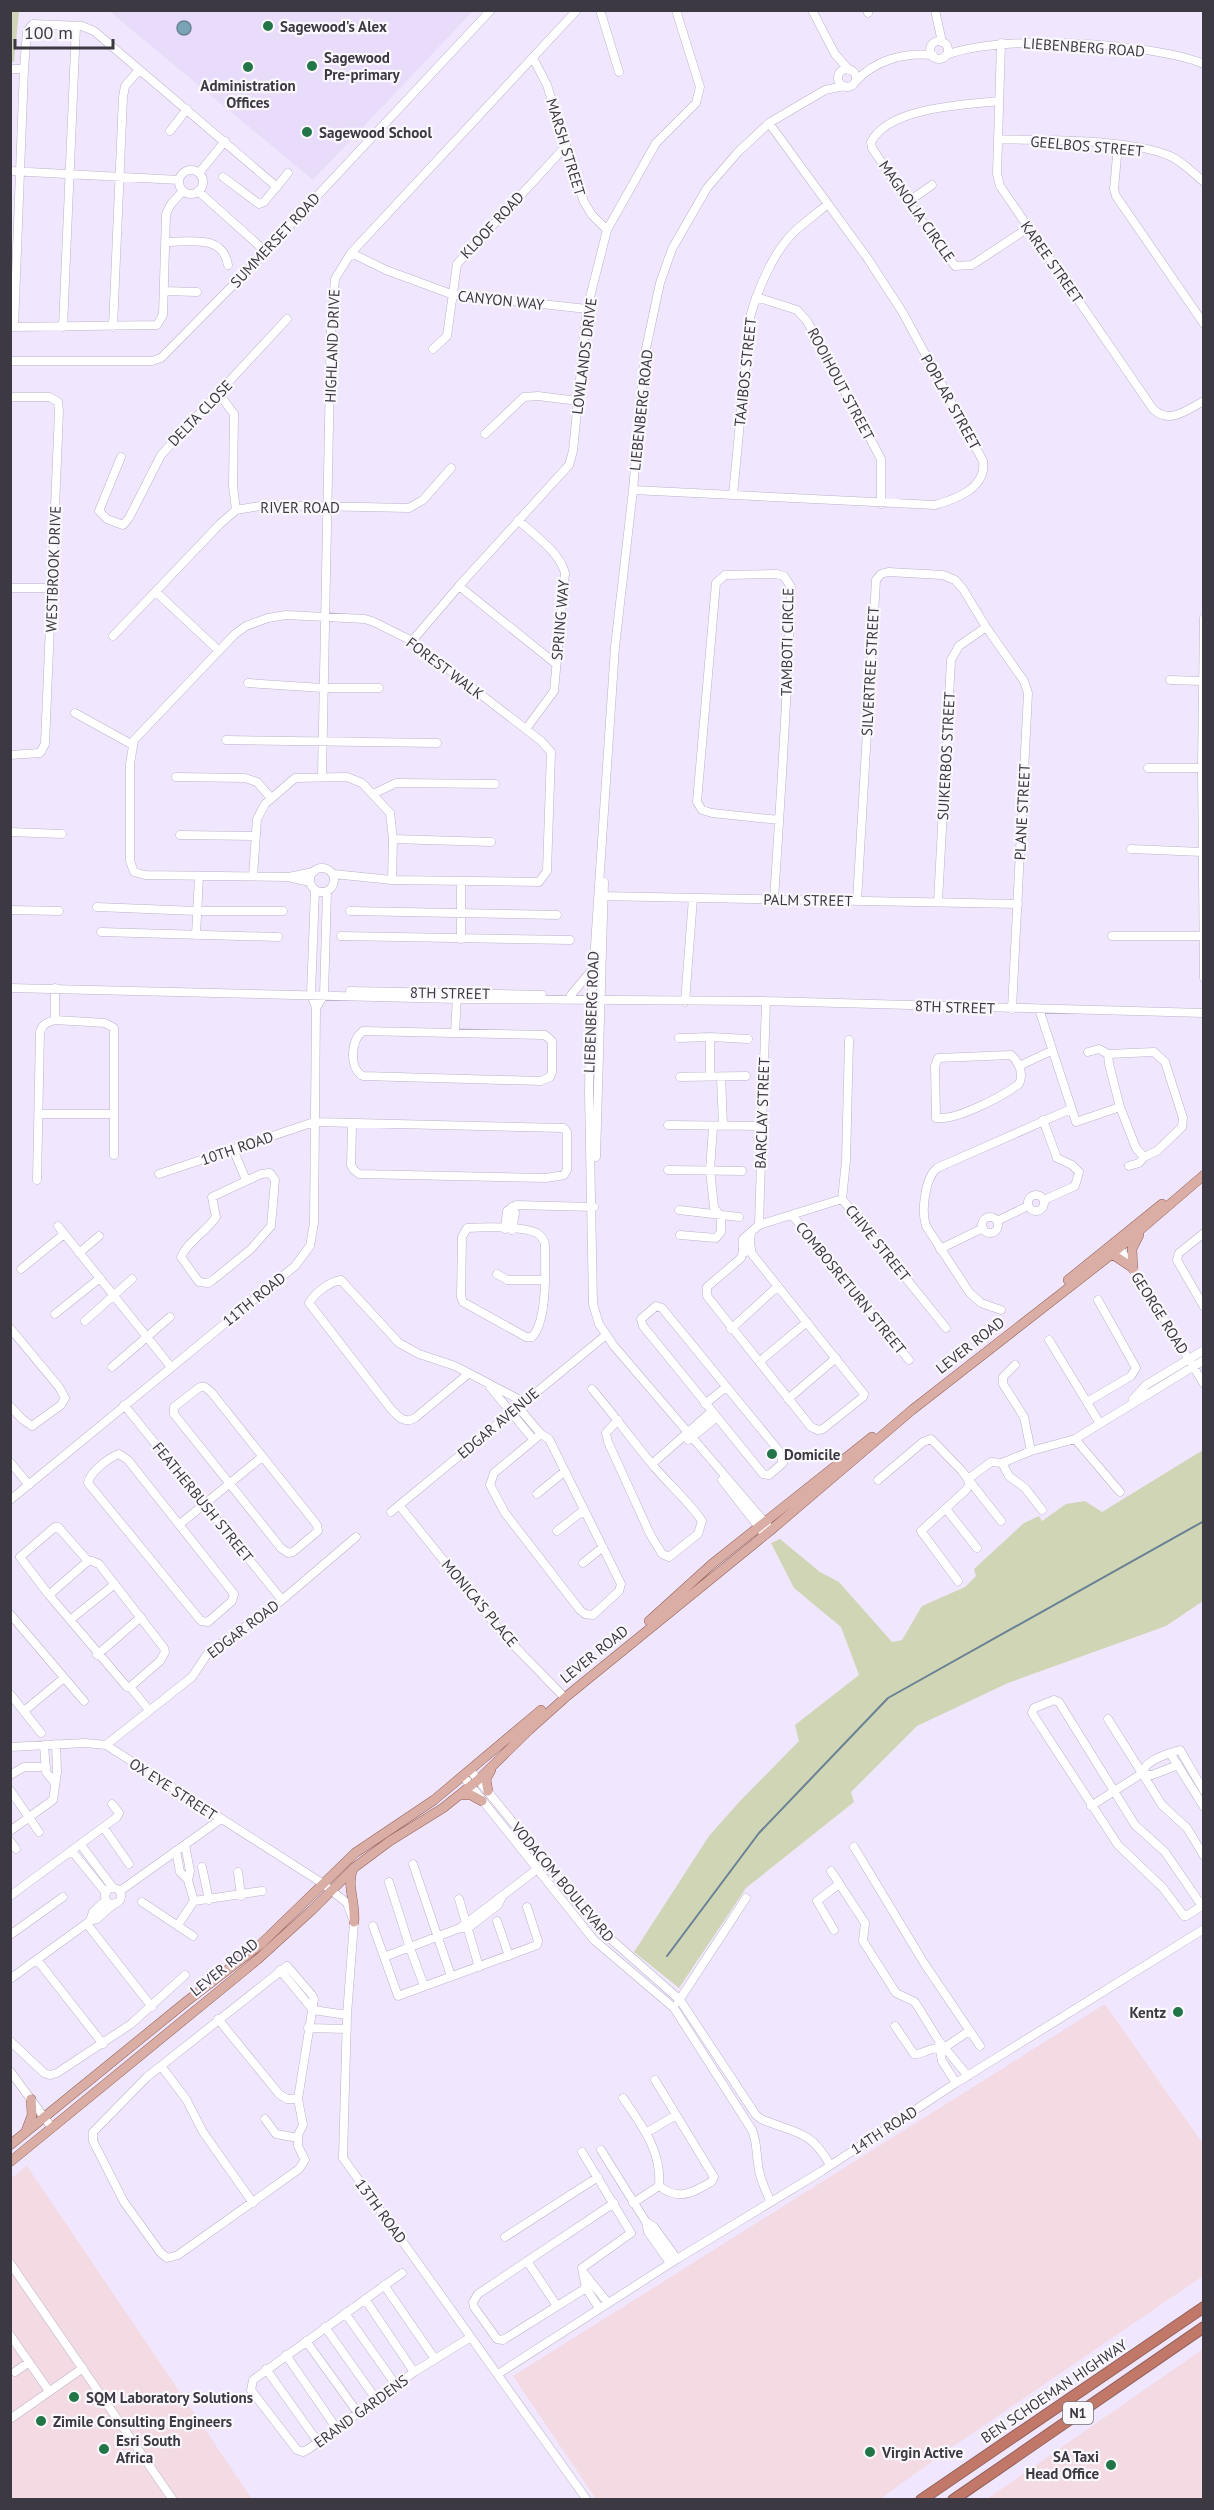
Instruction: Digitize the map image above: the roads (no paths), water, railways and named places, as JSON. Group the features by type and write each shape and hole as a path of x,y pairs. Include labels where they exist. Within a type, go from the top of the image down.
{"highway":[{"name":"BEN SCHOEMAN HIGHWAY","path":"921,2499 1203,2307"},
{"name":"N1","path":"953,2499 1203,2327"}],"main road":[{"name":"LEVER ROAD","path":"765,1529 815,1480 1118,1244 1203,1168"},
{"name":"LEVER ROAD","path":"10,2162 257,1960 355,1867 380,1848 443,1808 478,1780 564,1697 712,1564 765,1529 912,1410 1112,1254 1118,1244 1144,1227 1203,1175"},
{"path":"1133,1268 1133,1245 1144,1227"},
{"path":"1112,1254 1133,1268"},
{"name":"LEVER ROAD","path":"10,2145 261,1944 355,1853 434,1800 549,1703 564,1697"},
{"path":"488,1791 486,1779 493,1766"},
{"path":"460,1795 471,1795 482,1801"},
{"path":"354,1922 355,1907 350,1877 355,1867"},
{"path":"25,2133 32,2115 31,2099"}],"street":[{"name":"SUMMERSET ROAD","path":"10,361 157,360 173,347 265,251 492,10"},
{"name":"HIGHLAND DRIVE","path":"322,776 327,507 335,279 351,253 577,10"},
{"path":"600,10 619,72"},
{"name":"LOWLANDS DRIVE","path":"412,641 569,465 573,451 587,309 607,230 657,143 689,112 699,96 700,87 676,10"},
{"path":"812,10 835,54 856,77 855,82"},
{"path":"933,55 938,43 935,10"},
{"path":"183,191 168,208 162,319 157,325 12,327 24,69 29,27 33,24 76,26 94,31 277,187"},
{"path":"63,327 76,26"},
{"path":"839,77 844,70 870,68 890,59 918,54 933,55 938,58 946,55 947,47 938,43"},
{"path":"918,54 938,43"},
{"name":"LIEBENBERG ROAD","path":"938,43 963,48"},
{"name":"LIEBENBERG ROAD","path":"946,55 963,48 1001,43 1131,48 1190,59 1203,64"},
{"name":"KAREE STREET","path":"1001,43 998,182 1153,409 1160,416 1168,417 1203,401"},
{"path":"835,54 839,77 844,86 851,86 870,68"},
{"name":"MARSH STREET","path":"533,58 547,85 587,209 607,230"},
{"path":"10,69 24,69"},
{"path":"113,327 118,176 124,89 139,70"},
{"name":"LIEBENBERG ROAD","path":"765,1529 606,1335 596,1319 593,1304 592,1226 604,799 615,647 633,490 645,353 660,283 672,249 697,201 718,173 769,123 825,90 839,77"},
{"name":"LIEBENBERG ROAD","path":"825,90 844,86"},
{"name":"MAGNOLIA CIRCLE","path":"999,101 916,113 881,128 871,142 872,148 951,263 960,267 972,265 1028,228"},
{"path":"170,131 187,109"},
{"name":"POPLAR STREET","path":"633,490 935,505 954,498 977,484 984,470 983,461 903,313 868,259 769,123"},
{"name":"GEELBOS STREET","path":"998,139 1118,145 1170,156 1203,182"},
{"path":"199,173 225,141"},
{"path":"1118,145 1114,193 1203,324"},
{"name":"KLOOF ROAD","path":"433,349 447,336 451,294 457,264 566,147"},
{"path":"188,170 199,173 203,183 198,191 190,194 183,191 179,180 182,173 188,170"},
{"path":"10,171 179,180"},
{"path":"223,177 259,204 264,202 288,173"},
{"path":"908,202 932,185"},
{"path":"198,191 265,251"},
{"name":"TAAIBOS STREET","path":"733,495 750,317 756,297 778,254 794,232 828,204"},
{"path":"166,242 212,242 224,250 228,265"},
{"name":"CANYON WAY","path":"351,253 386,270 451,294 587,309"},
{"path":"164,291 197,292"},
{"name":"ROOIHOUT STREET","path":"756,297 797,310 807,321 881,459 881,504"},
{"name":"DELTA CLOSE","path":"120,457 99,512 120,525 125,524 129,518 160,455 219,394 286,319"},
{"path":"113,636 236,510 233,486 234,414 219,394"},
{"path":"485,434 524,397 538,396 578,401"},
{"name":"WESTBROOK DRIVE","path":"10,397 50,397 55,399 59,407 45,744 40,753 10,755"},
{"name":"RIVER ROAD","path":"236,510 266,505 409,508 423,500 451,468"},
{"name":"SPRING WAY","path":"518,520 555,553 565,573 552,694 526,729"},
{"name":"SILVERTREE STREET","path":"857,901 876,580 881,574 888,572 948,576 963,589 986,627"},
{"name":"TAMBOTI CIRCLE","path":"774,899 775,819 788,673 790,587 784,576 776,574 725,575 716,583 697,802 702,810 712,813 775,819"},
{"path":"459,586 556,664"},
{"path":"10,588 51,588"},
{"path":"156,592 218,650"},
{"name":"FOREST WALK","path":"131,744 218,650 241,629 268,618 286,615 374,622 412,641 549,747 552,757 546,875 533,884 334,878"},
{"path":"1203,618 1203,978"},
{"name":"SUIKERBOS STREET","path":"938,902 951,660 959,646 986,627"},
{"name":"PLANE STREET","path":"986,627 1024,681 1028,693 1012,1009"},
{"path":"1170,680 1202,685"},
{"path":"248,683 323,688 380,688"},
{"path":"75,713 131,744 130,867 134,872 145,875 288,877 310,882 315,890 311,992"},
{"path":"226,740 437,743"},
{"path":"1148,768 1202,768"},
{"path":"253,876 259,812 271,798 295,778 322,776 353,778 373,794 390,813 393,839 392,880"},
{"path":"176,777 245,778 257,782 271,798"},
{"path":"373,794 396,783 495,784"},
{"path":"10,832 62,834"},
{"path":"180,835 255,836"},
{"path":"393,839 491,842"},
{"path":"1131,849 1202,852"},
{"path":"288,877 313,872 323,867 334,878 327,891 324,993 316,1008"},
{"path":"310,882 313,872"},
{"path":"196,934 199,876"},
{"path":"461,882 461,939"},
{"path":"315,890 327,891"},
{"name":"LIEBENBERG ROAD","path":"593,1207 588,1094 590,999 600,896"},
{"name":"PALM STREET","path":"600,896 1018,904"},
{"path":"685,1000 693,898"},
{"path":"97,907 196,911 283,911"},
{"path":"314,909 327,910"},
{"path":"10,910 59,911"},
{"path":"350,911 557,915"},
{"path":"101,932 278,937"},
{"path":"341,936 570,940"},
{"path":"1112,936 1202,936"},
{"path":"312,943 326,944"},
{"path":"590,1020 586,1010 571,998 592,970"},
{"name":"8TH STREET","path":"10,988 192,991 242,988 324,993 766,1001 1203,1013"},
{"path":"55,988 55,1020"},
{"name":"11TH ROAD","path":"10,1500 295,1266 306,1253 312,1238 314,1223 316,1008 311,992"},
{"path":"455,1033 457,996"},
{"name":"BARCLAY STREET","path":"759,1226 766,1001"},
{"path":"1039,1009 1076,1122 1120,1107"},
{"path":"37,1180 40,1032 44,1025 55,1020 105,1023 114,1028 114,1155"},
{"path":"363,1031 455,1033 536,1035 550,1038 552,1041 550,1077 541,1082 463,1080 363,1076 355,1070 355,1040 363,1031"},
{"path":"710,1037 710,1076"},
{"path":"679,1038 748,1039"},
{"name":"CHIVE STREET","path":"849,1040 846,1161 842,1199 946,1328"},
{"path":"1088,1052 1099,1049 1108,1054 1154,1053 1166,1062 1183,1124 1180,1131 1156,1151 1144,1157 1139,1163 1129,1166"},
{"path":"1019,1066 1051,1051"},
{"path":"1009,1054 1019,1066 1021,1079 1013,1088 957,1116 936,1118 935,1066 938,1058 1009,1054"},
{"path":"1108,1054 1108,1064 1120,1107 1136,1148 1144,1157"},
{"path":"680,1077 746,1076"},
{"path":"722,1077 723,1125"},
{"path":"1000,1310 974,1298 940,1249 923,1218 929,1178 934,1171 1071,1109"},
{"path":"39,1114 113,1114"},
{"path":"940,1249 983,1228 982,1223 985,1218 993,1217 997,1221 1028,1206 1028,1200 1032,1196 1037,1195 1044,1200 1075,1186 1079,1172 1072,1165 1057,1158 1043,1120"},
{"path":"314,1122 352,1125 564,1128 567,1132 567,1171 562,1176 546,1178 359,1174 351,1165 352,1125"},
{"name":"10TH ROAD","path":"159,1174 314,1122"},
{"path":"668,1125 762,1126"},
{"path":"680,1235 718,1237 721,1232 721,1218 714,1207 710,1170 713,1127"},
{"path":"233,1149 246,1180"},
{"path":"668,1170 742,1171"},
{"path":"261,1174 272,1175 275,1180 271,1226 251,1249 213,1280 199,1282 183,1261 183,1253 216,1217 211,1200 214,1195 246,1180 261,1174"},
{"path":"747,1252 706,1291 709,1300 811,1427 818,1430 823,1429 863,1396 862,1390 778,1286 747,1252 743,1239 759,1226 842,1199"},
{"path":"509,1229 515,1213 513,1207 518,1205 593,1207"},
{"path":"679,1210 739,1217"},
{"name":"COMBOSRETURN STREET","path":"793,1216 909,1360"},
{"path":"58,1226 171,1367"},
{"path":"470,1228 509,1229 534,1232 542,1237 545,1245 543,1299 536,1332 530,1338 463,1302 461,1297 462,1234 470,1228"},
{"path":"1203,1233 1179,1253 1177,1260 1203,1307"},
{"path":"21,1269 64,1234"},
{"path":"79,1252 99,1236"},
{"name":"GEORGE ROAD","path":"1118,1244 1203,1384"},
{"path":"497,1274 507,1280 545,1280"},
{"path":"55,1314 100,1278"},
{"path":"85,1321 132,1279"},
{"path":"468,1374 411,1421 402,1419 391,1409 309,1303 324,1288 341,1280 399,1343 419,1354 441,1360 487,1383 518,1407 541,1434 549,1439 621,1587 603,1607 589,1615 580,1610 512,1522 490,1485 494,1473 541,1434"},
{"path":"731,1329 778,1286"},
{"path":"1087,1402 1131,1376 1136,1368 1098,1300"},
{"path":"656,1306 662,1308 726,1387 779,1451 783,1461 782,1466 769,1475 763,1474 714,1415 641,1323 641,1319 656,1306"},
{"path":"112,1367 170,1317"},
{"path":"759,1362 807,1322"},
{"path":"10,1328 62,1391 65,1398 61,1405 32,1426 10,1406"},
{"name":"EDGAR AVENUE","path":"391,1512 606,1335"},
{"path":"1049,1340 1099,1422"},
{"path":"1191,1362 1203,1350"},
{"path":"788,1399 836,1358"},
{"path":"968,1479 990,1463 1002,1463 1031,1451 1075,1439 1130,1403 1146,1385 1191,1362 1203,1360"},
{"path":"1015,1365 1005,1374 1002,1381 1024,1417 1031,1451"},
{"path":"487,1383 518,1407 533,1439"},
{"path":"200,1386 209,1390 318,1529 293,1552 288,1553 281,1548 230,1482 174,1414 174,1407 200,1386"},
{"path":"705,1404 726,1387"},
{"path":"592,1389 618,1420 652,1464 702,1521 698,1534 669,1557 662,1554 650,1534 606,1437 607,1431 618,1420"},
{"name":"FEATHERBUSH STREET","path":"123,1405 282,1600"},
{"path":"652,1464 714,1415"},
{"path":"878,1480 930,1439 968,1479 1001,1521"},
{"path":"1075,1439 1120,1492"},
{"path":"122,1455 180,1524 234,1594 232,1601 208,1622 201,1621 88,1483 89,1478 113,1456 122,1455"},
{"path":"180,1524 262,1457"},
{"path":"10,1462 29,1485"},
{"path":"1002,1463 1009,1476 1025,1488 1042,1510"},
{"path":"537,1494 565,1471"},
{"path":"958,1581 923,1537 921,1531 966,1490 969,1485 968,1479"},
{"name":"MONICA'S PLACE","path":"399,1505 502,1633 564,1697"},
{"path":"946,1509 977,1548"},
{"path":"557,1531 584,1510"},
{"path":"88,1562 57,1526 22,1554 20,1560 147,1711"},
{"name":"EDGAR ROAD","path":"106,1745 192,1677 208,1653 282,1600 356,1537"},
{"path":"584,1563 603,1547"},
{"path":"49,1595 88,1562 96,1562 115,1584 162,1644 165,1652 160,1661 129,1688"},
{"path":"70,1620 115,1584"},
{"path":"10,1614 84,1701"},
{"path":"98,1654 141,1617"},
{"path":"24,1711 64,1678"},
{"path":"10,1695 41,1733"},
{"path":"1057,1700 1136,1825 1165,1852 1203,1906 1184,1916 1163,1888 1118,1845 1091,1806 1032,1713 1034,1708 1057,1700"},
{"path":"1108,1719 1162,1805 1187,1828 1203,1856"},
{"name":"OX EYE STREET","path":"10,1747 85,1743 106,1745 322,1883"},
{"path":"10,1831 53,1800 57,1772 56,1744"},
{"path":"44,1745 46,1772 54,1784"},
{"path":"1091,1806 1141,1774 1151,1761 1180,1750 1201,1794"},
{"path":"1170,1753 1201,1794"},
{"path":"1141,1774 1152,1774 1178,1765"},
{"path":"10,1775 24,1767 46,1767"},
{"name":"VODACOM BOULEVARD","path":"466,1773 478,1780 488,1791 610,1939 680,2000 756,2115 761,2120 807,2136 820,2147 830,2165"},
{"name":"VODACOM BOULEVARD","path":"466,1773 470,1786 594,1940 674,2008 752,2130 757,2143 758,2164 763,2185 771,2202"},
{"path":"10,1790 39,1832"},
{"path":"10,1896 104,1828 119,1814 112,1804"},
{"path":"89,1922 92,1913 106,1897 221,1819"},
{"path":"104,1828 129,1864"},
{"path":"10,1841 16,1849"},
{"path":"10,1979 89,1922 97,1919 121,1899 81,1845"},
{"path":"178,1925 194,1901 188,1880 190,1871 185,1845"},
{"path":"854,1847 924,1963 980,2046"},
{"path":"72,1851 106,1897 115,1904"},
{"path":"176,1851 180,1872 188,1880"},
{"path":"384,1958 465,1926 495,1900 501,1899 546,1863"},
{"path":"413,1864 452,1976"},
{"path":"202,1867 209,1900"},
{"path":"831,1871 865,1923 863,1941 896,1993 915,2002 941,2045 968,2076"},
{"path":"238,1872 241,1896"},
{"path":"389,1882 424,1986"},
{"path":"322,1883 347,1903 354,1922"},
{"path":"834,1930 817,1901 839,1884"},
{"path":"194,1901 241,1896 262,1891"},
{"path":"10,1935 63,1897"},
{"path":"674,2008 746,1898"},
{"path":"459,1899 465,1926 479,1967"},
{"path":"142,1902 193,1936"},
{"path":"373,1926 397,1996 538,1944 527,1907"},
{"path":"497,1921 509,1956"},
{"path":"89,1922 152,2007"},
{"name":"13TH ROAD","path":"354,1922 347,2015 343,2158 587,2499"},
{"name":"14TH ROAD","path":"498,2374 1169,1949 1203,1923"},
{"name":"14TH ROAD","path":"1169,1949 1185,1942 1203,1929"},
{"path":"38,1961 103,2044"},
{"path":"313,2010 308,2028 298,2099 303,2126 298,2138 298,2148 304,2158 303,2165 178,2255 169,2258 160,2252 124,2202 92,2135 133,2089 280,1970 313,2010 347,2015"},
{"path":"10,2041 34,2065 50,2075 71,2065 103,2044 152,2007 185,1975"},
{"path":"218,2019 279,2094 287,2099 298,2099"},
{"path":"895,2026 914,2054 941,2045 969,2031"},
{"path":"308,2028 347,2029"},
{"path":"941,2045 942,2061 956,2083"},
{"path":"161,2066 186,2098 203,2132 253,2202"},
{"path":"10,2072 52,2128"},
{"path":"655,2080 713,2172 714,2179 689,2195 677,2195 659,2187"},
{"path":"623,2098 646,2133 659,2163 659,2187"},
{"path":"646,2133 676,2115"},
{"path":"265,2119 276,2134 298,2138"},
{"path":"602,2150 633,2202 646,2222 654,2227 674,2261"},
{"path":"582,2152 631,2232 584,2265 582,2271 588,2292 599,2308"},
{"path":"505,2236 598,2177"},
{"path":"633,2202 659,2187"},
{"path":"588,2292 557,2306 503,2340 497,2339 474,2307 473,2302 478,2294 614,2204"},
{"path":"527,2261 557,2306"},
{"path":"10,2263 173,2499"},
{"path":"582,2271 608,2303"},
{"name":"ERAND GARDENS","path":"402,2272 253,2380 251,2390 297,2450 306,2451 414,2372 471,2337"},
{"path":"384,2285 435,2359"},
{"path":"365,2299 414,2372"},
{"path":"345,2313 396,2385"},
{"path":"325,2327 376,2399"},
{"path":"10,2335 49,2391"},
{"path":"306,2341 358,2413"},
{"path":"286,2355 337,2428"},
{"path":"15,2372 29,2362"},
{"path":"10,2419 82,2368"},
{"path":"266,2369 318,2442"}],"water":[{"path":"184,21 189,23 191,28 189,33 184,35 179,33 177,28 179,23"}],"waterway":[{"path":"667,1956 759,1833 888,1698 1204,1521"}],"place":[{"name":"Sagewood's Alex","path":"268,26"},
{"name":"Sagewood Pre-primary","path":"312,66"},
{"name":"Administration Offices","path":"248,67"},
{"name":"Sagewood School","path":"307,132"},
{"name":"Domicile","path":"772,1454"},
{"name":"Kentz","path":"1178,2012"},
{"name":"SQM Laboratory Solutions","path":"74,2397"},
{"name":"Zimile Consulting Engineers","path":"41,2421"},
{"name":"Esri South Africa","path":"104,2449"},
{"name":"Virgin Active","path":"870,2452"},
{"name":"SA Taxi Head Office","path":"1111,2465"}]}
